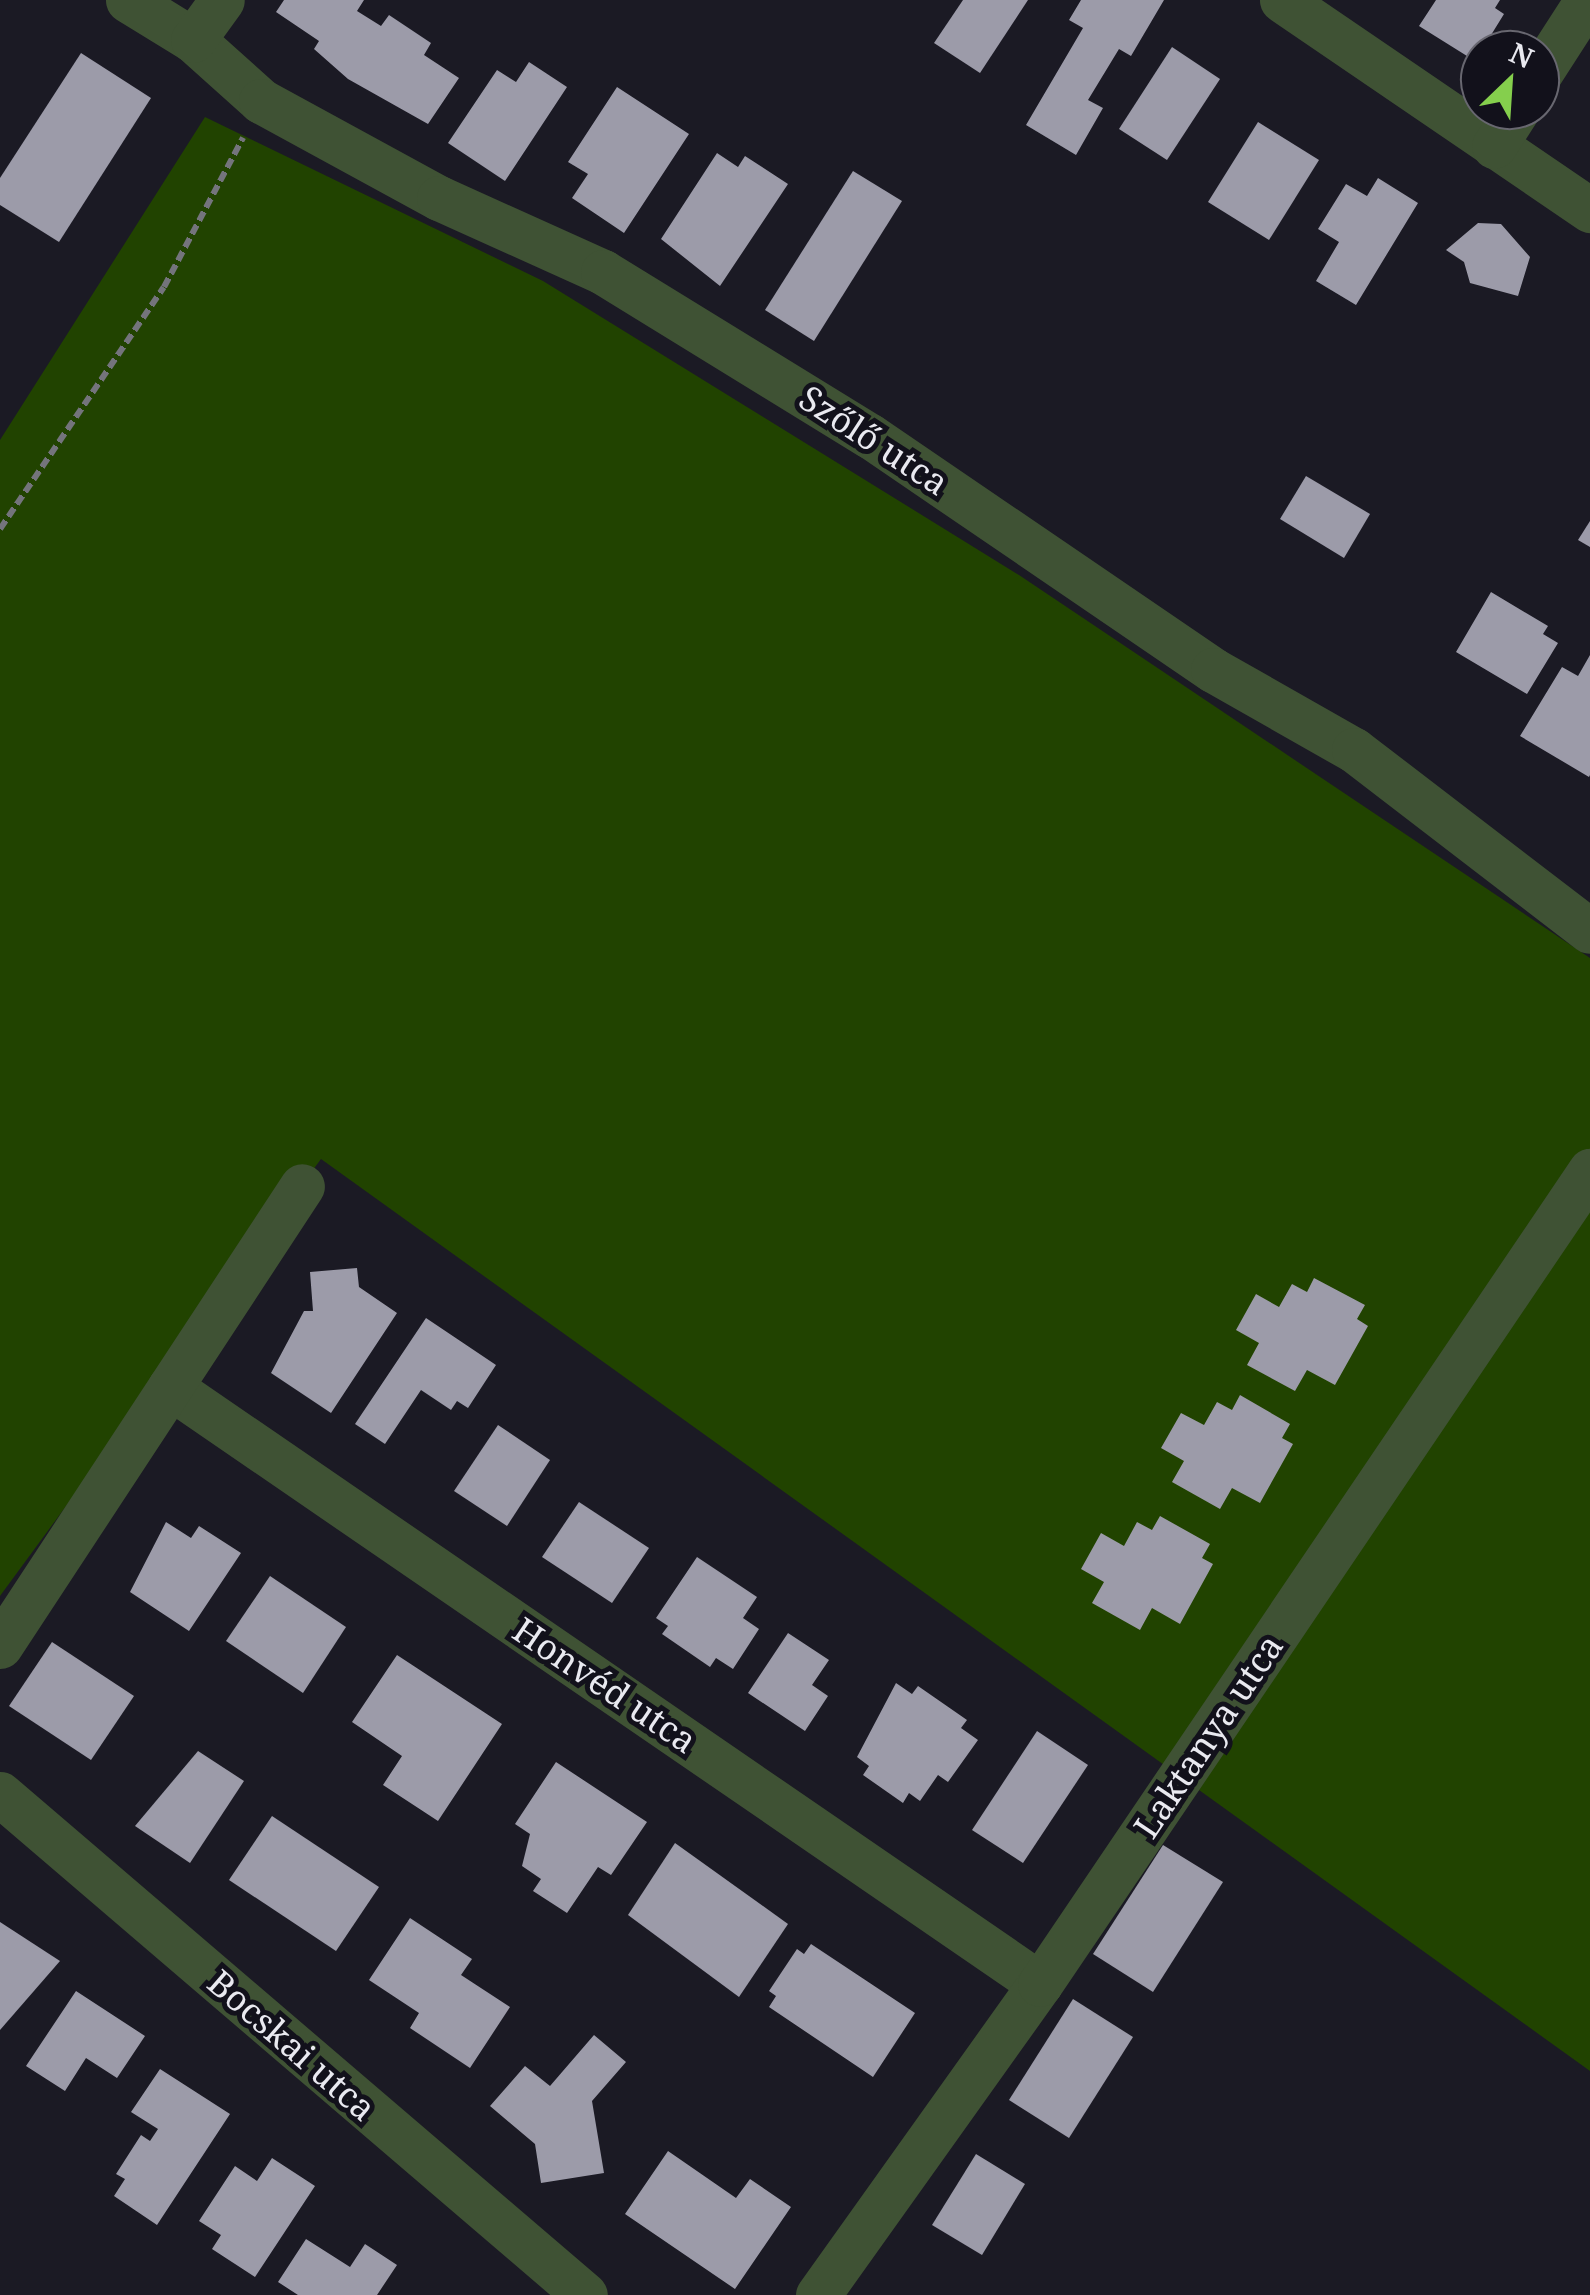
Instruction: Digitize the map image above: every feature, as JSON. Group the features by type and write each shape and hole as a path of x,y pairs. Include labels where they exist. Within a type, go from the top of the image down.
{"street":[{"name":"Szőlő utca","path":"128,0 193,40 261,101 439,198 603,272 760,367 1213,670 1354,750 1588,926"},
{"path":"193,40 222,0"},
{"path":"1282,0 1460,102"},
{"path":"1560,42 1586,0"},
{"path":"1508,130 1590,210"},
{"name":"Laktanya utca","path":"818,2295 1040,1984 1590,1171"},
{"path":"0,1646 302,1186"},
{"name":"Honvéd utca","path":"170,1387 1040,1984"},
{"name":"Bocskai utca","path":"0,1794 585,2295"}],"path":[{"path":"0,529 164,287 261,101"}],"green space":[{"path":"205,117 543,281 1019,575 1590,958 1590,2071 321,1159 0,1596 0,440"}],"building":[{"path":"284,0 364,0 357,11 381,26 389,15 431,43 424,55 459,78 428,124 348,79 314,49 319,41 276,12"},
{"path":"963,0 1028,0 980,73 934,43"},
{"path":"1081,0 1164,0 1131,56 1119,49 1088,100 1103,108 1076,155 1026,125 1083,28 1069,20"},
{"path":"1436,0 1500,0 1495,8 1504,14 1494,30 1460,30 1460,52 1419,26"},
{"path":"1172,47 1220,79 1167,160 1119,129"},
{"path":"81,53 151,98 59,242 0,205 0,178"},
{"path":"529,62 567,87 505,181 448,143 497,70 516,82"},
{"path":"617,87 689,134 624,233 572,198 588,174 568,162"},
{"path":"1258,122 1319,160 1269,240 1208,202"},
{"path":"717,153 738,167 745,156 788,184 720,286 661,239"},
{"path":"853,171 902,201 814,341 765,310"},
{"path":"1378,178 1418,203 1356,305 1316,281 1339,242 1318,229 1346,184 1367,196"},
{"path":"1478,223 1501,224 1530,257 1518,296 1470,283 1464,262 1446,250"},
{"path":"1306,476 1370,514 1344,558 1280,519"},
{"path":"1590,521 1590,547 1578,540"},
{"path":"1491,592 1548,626 1543,634 1558,643 1527,694 1456,652"},
{"path":"1590,655 1589,777 1520,736 1562,667 1578,676"},
{"path":"357,1268 359,1287 397,1313 331,1413 271,1373 304,1311 313,1311 310,1272"},
{"path":"1314,1278 1365,1305 1357,1319 1368,1326 1335,1385 1307,1370 1295,1391 1247,1365 1259,1343 1236,1330 1256,1294 1279,1307 1292,1284 1307,1292"},
{"path":"426,1318 496,1365 468,1408 457,1401 451,1410 421,1390 385,1444 355,1424"},
{"path":"1240,1395 1290,1424 1282,1438 1293,1444 1260,1503 1232,1488 1220,1509 1172,1482 1184,1461 1161,1448 1181,1413 1204,1425 1217,1402 1232,1410"},
{"path":"498,1425 550,1460 507,1526 454,1491"},
{"path":"579,1502 649,1548 612,1603 542,1557"},
{"path":"1160,1516 1210,1544 1202,1558 1213,1564 1180,1624 1152,1608 1140,1630 1092,1603 1104,1582 1081,1569 1101,1533 1124,1546 1137,1522 1152,1530"},
{"path":"166,1522 191,1538 199,1526 241,1553 189,1631 130,1592"},
{"path":"697,1557 757,1597 743,1618 759,1629 733,1669 716,1658 710,1667 662,1634 668,1626 656,1618"},
{"path":"270,1576 346,1627 303,1693 226,1641"},
{"path":"788,1633 829,1660 812,1685 828,1696 805,1731 748,1693"},
{"path":"52,1642 134,1696 91,1760 9,1706"},
{"path":"397,1655 502,1724 438,1821 383,1785 402,1756 352,1722"},
{"path":"896,1683 912,1694 918,1686 967,1720 961,1728 978,1740 948,1782 938,1775 920,1801 909,1793 903,1803 863,1775 869,1766 857,1757"},
{"path":"1037,1731 1088,1765 1023,1863 972,1830"},
{"path":"198,1751 244,1781 190,1863 135,1826"},
{"path":"556,1762 647,1822 611,1875 598,1867 567,1913 533,1891 541,1879 522,1866 530,1834 515,1824"},
{"path":"272,1816 379,1887 336,1951 229,1880"},
{"path":"675,1843 788,1924 739,1997 628,1915"},
{"path":"1163,1845 1223,1882 1153,1992 1093,1954"},
{"path":"410,1918 472,1959 461,1975 510,2007 470,2068 410,2028 419,2013 369,1980"},
{"path":"0,1922 60,1961 0,2030"},
{"path":"811,1944 915,2013 873,2077 769,2007 776,1996 769,1991 797,1949 804,1954"},
{"path":"76,1991 145,2036 117,2078 86,2058 65,2091 26,2066"},
{"path":"1073,1999 1133,2037 1069,2138 1009,2100"},
{"path":"594,2035 626,2062 592,2101 604,2173 541,2183 535,2144 490,2106 525,2066 550,2086"},
{"path":"160,2069 230,2114 157,2225 114,2196 125,2179 116,2174 141,2135 150,2141 158,2129 131,2112"},
{"path":"668,2151 736,2198 750,2179 791,2207 735,2289 625,2214"},
{"path":"976,2154 1025,2184 982,2255 932,2225"},
{"path":"272,2158 315,2186 255,2277 212,2249 221,2235 199,2221 235,2166 257,2181"},
{"path":"306,2239 350,2267 365,2244 397,2265 377,2295 298,2295 278,2282"}]}
